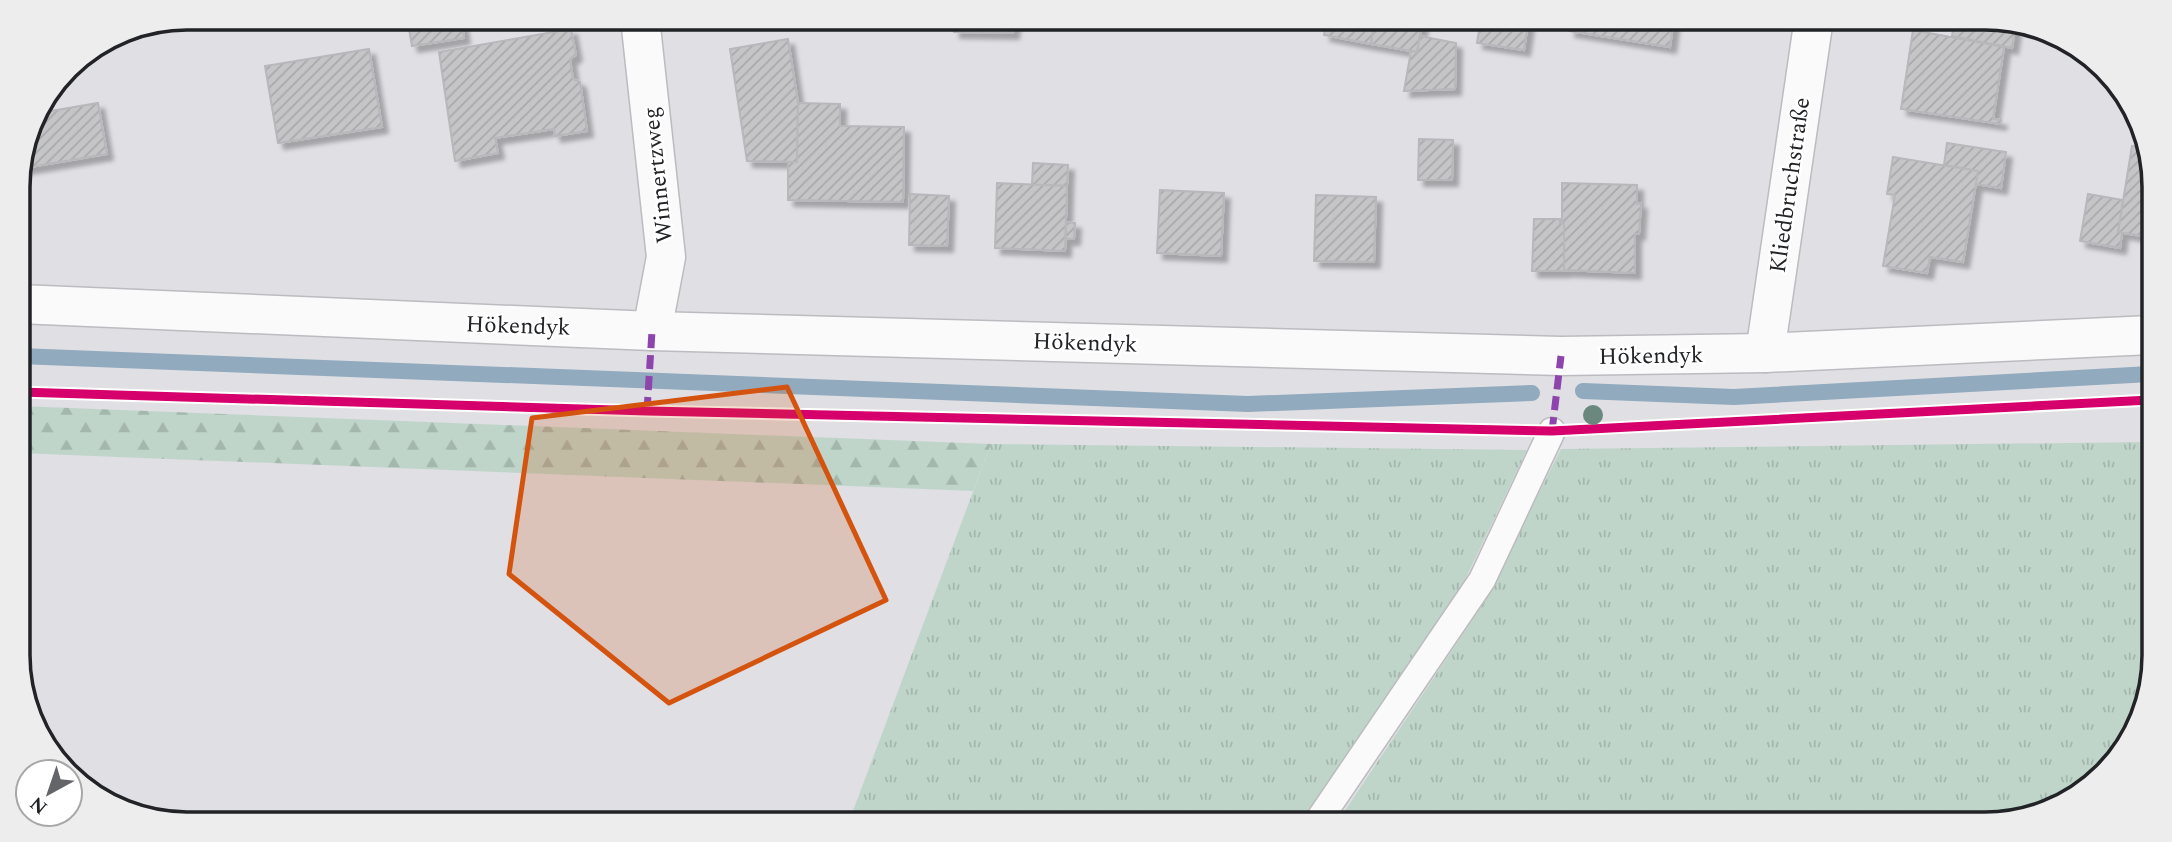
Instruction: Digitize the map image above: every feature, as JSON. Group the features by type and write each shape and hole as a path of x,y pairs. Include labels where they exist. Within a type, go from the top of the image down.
{"street":[{"name":"Winnertzweg","path":"641,30 666,257 652,331"},
{"name":"Kliedbruchstraße","path":"1765,353 1812,30"},
{"name":"Hökendyk","path":"30,304 652,331 1561,356 1765,353 2142,335"}],"lane":[{"path":"1325,812 1482,580 1552,431"}],"highlighted area":[{"path":"787,387 886,600 669,703 509,574 532,418"}],"green space":[{"path":"30,406 991,444 973,491 30,453"},
{"path":"2142,442 2141,676 2126,725 2110,751 2081,780 2036,804 1996,812 1344,812 1483,604 1561,449"},
{"path":"991,444 1527,450 1461,588 1312,812 853,812"}],"building":[{"path":"409,30 463,30 464,38 412,46"},
{"path":"571,30 576,55 570,59 573,79 580,82 587,131 555,136 554,129 495,138 498,153 455,161 439,52"},
{"path":"954,30 1013,30 1013,33"},
{"path":"1325,30 1373,30 1371,44 1324,35"},
{"path":"1373,30 1421,30 1417,52 1371,44"},
{"path":"1479,30 1527,30 1524,50 1477,43"},
{"path":"1569,30 1672,30 1670,47"},
{"path":"1913,30 2004,47 1993,119 2001,120 2000,124 1901,109"},
{"path":"1953,30 2014,33 2012,48 1952,36"},
{"path":"1420,36 1456,43 1455,89 1404,91 1411,51 1417,52"},
{"path":"788,39 798,103 797,162 747,161 730,49"},
{"path":"369,49 382,127 278,143 265,66"},
{"path":"98,103 107,154 31,167 35,146 49,111"},
{"path":"798,103 840,104 840,126 904,127 903,202 788,200 788,162 797,162"},
{"path":"1419,139 1453,140 1452,180 1418,180"},
{"path":"1947,143 2006,152 2001,188 1975,184 1978,171 1944,165"},
{"path":"2132,146 2137,147 2141,166 2142,236 2118,232"},
{"path":"1893,157 1978,171 1963,262 1930,257 1927,273 1883,266 1895,195 1887,194"},
{"path":"1033,163 1068,165 1067,186 1032,185"},
{"path":"997,183 1067,186 1065,251 995,248"},
{"path":"1562,183 1637,185 1637,204 1641,203 1639,234 1635,234 1635,273 1562,270"},
{"path":"1160,190 1224,193 1221,256 1157,253"},
{"path":"910,194 949,196 947,246 909,245"},
{"path":"2088,194 2123,200 2118,232 2122,233 2120,248 2080,241"},
{"path":"1316,195 1376,197 1374,262 1314,261"},
{"path":"1534,219 1560,219 1560,223 1564,223 1564,271 1532,271"},
{"path":"1066,222 1075,223 1074,239 1066,239"}],"waterway":[{"path":"30,356 1248,404 1532,393"},
{"path":"1583,391 1734,397 2142,374"}],"marked path":[{"path":"647,411 652,331"},
{"path":"1552,431 1561,356"}],"cycle path":[{"path":"30,392 647,411 1552,431 2142,400"}]}
